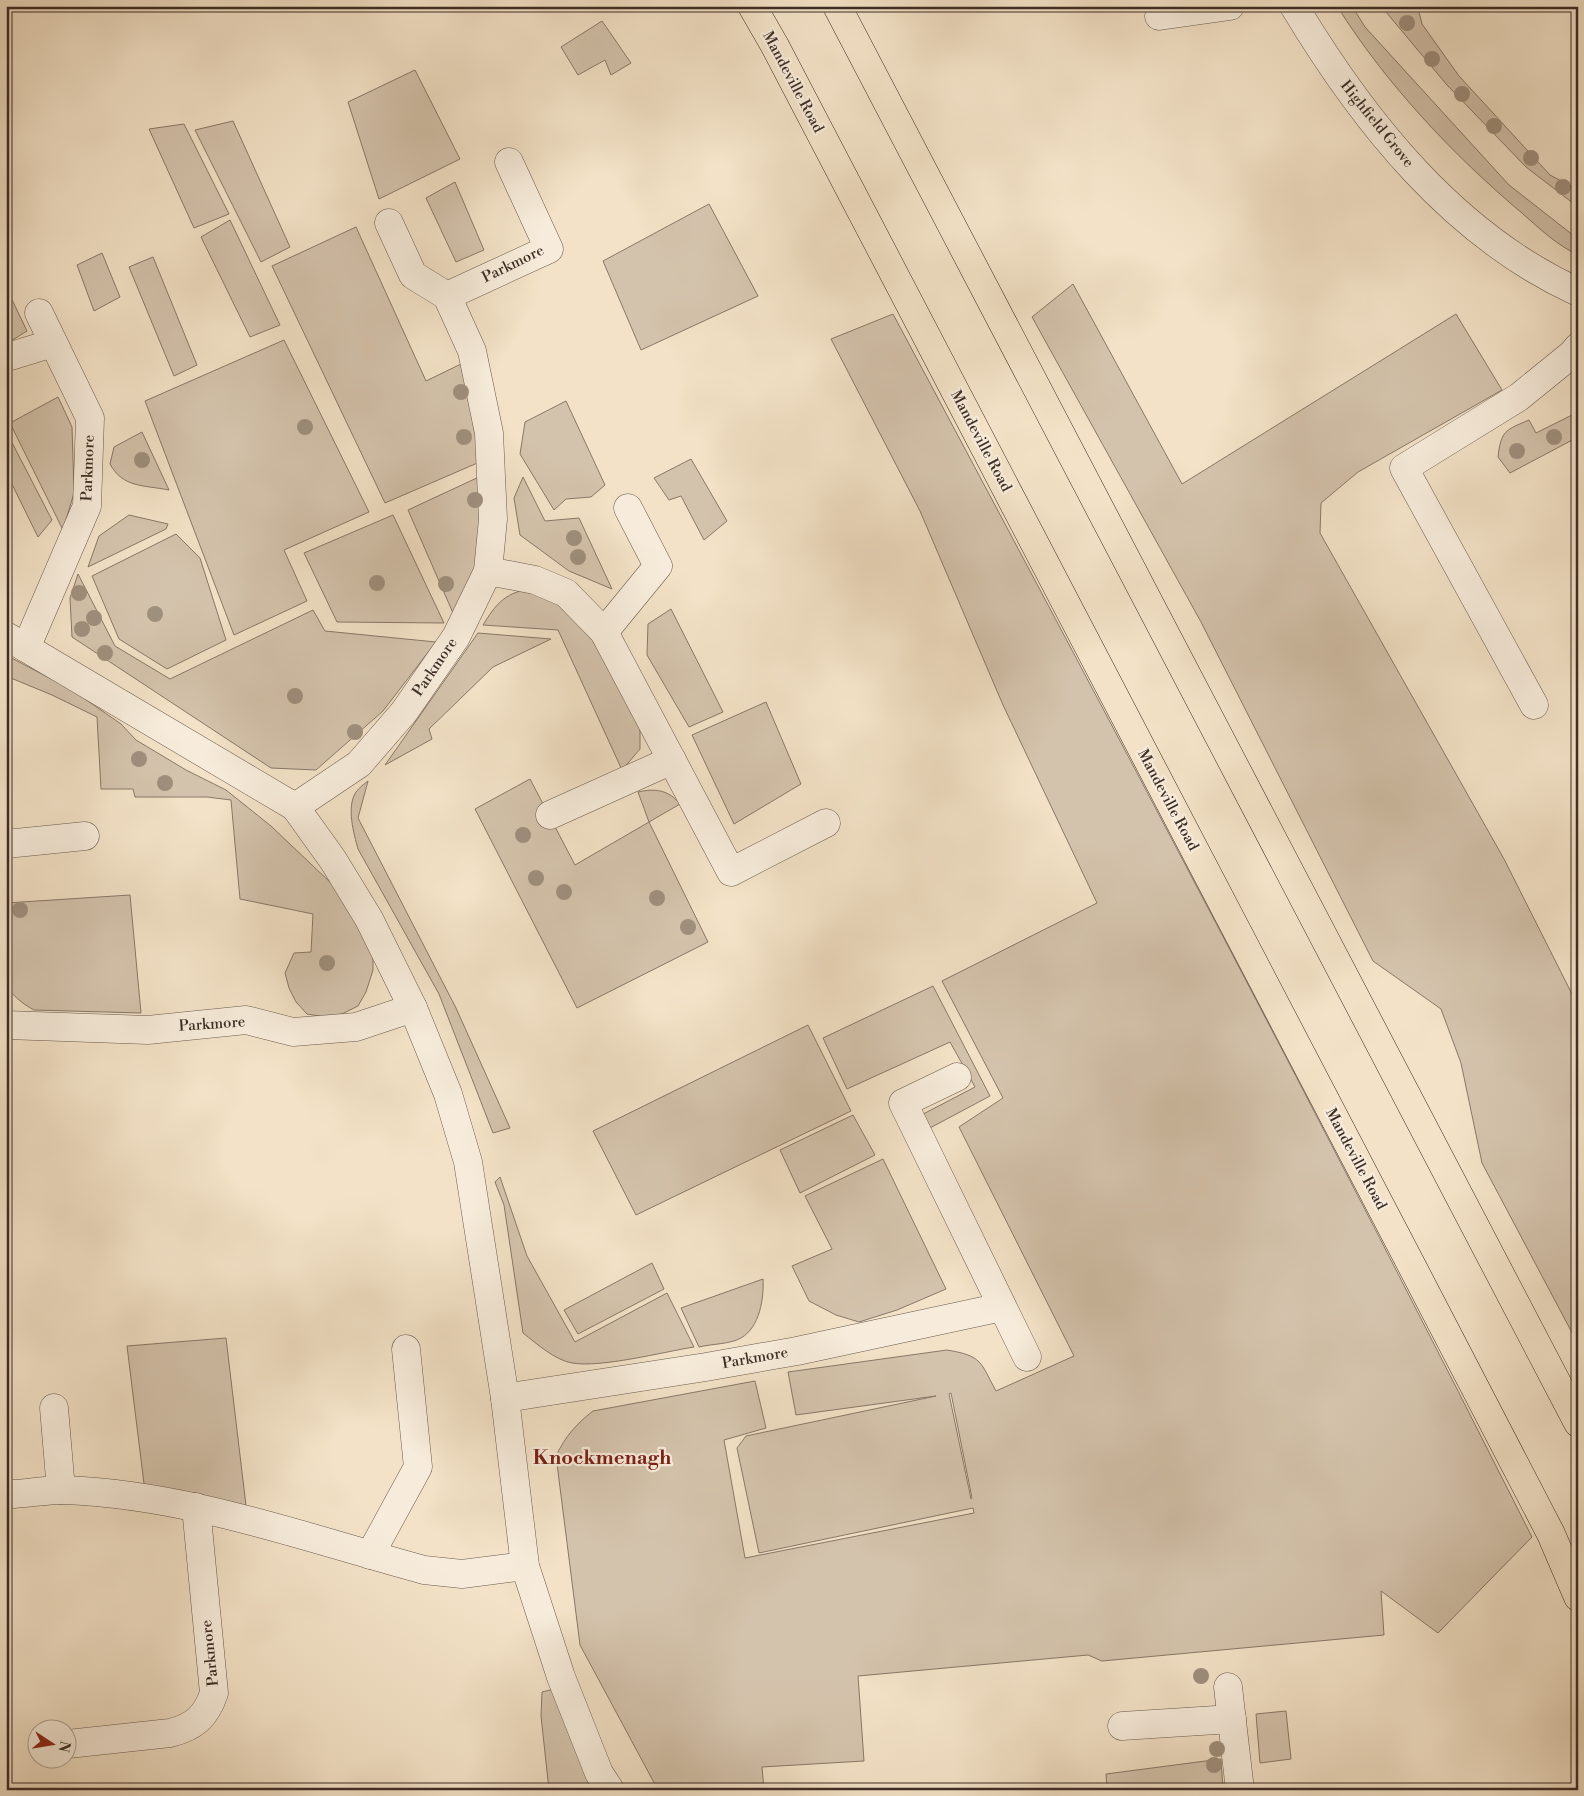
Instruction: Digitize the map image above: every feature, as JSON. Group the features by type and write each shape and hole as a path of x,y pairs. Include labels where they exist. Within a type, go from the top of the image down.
{"main road":[{"name":"Mandeville Road","path":"752,6 775,46 1415,1272 1551,1534 1578,1597"},
{"path":"837,6 1578,1423"}],"street":[{"path":"1159,16 1230,6"},
{"name":"Highfield Grove","path":"1294,6 1326,60 1396,151 1448,204 1508,251 1554,281 1578,292"},
{"name":"Parkmore","path":"295,807 359,764 404,712 456,637 488,571 493,519 489,433 472,352 447,296 549,249 509,162"},
{"path":"389,223 414,275 447,296"},
{"name":"Parkmore","path":"39,313 90,418 88,506 16,642 295,807 333,860 369,919 413,1008 448,1094 468,1162 505,1398 525,1566 561,1678 600,1774 610,1790"},
{"path":"11,356 53,343"},
{"path":"1534,705 1404,468 1519,397 1578,347"},
{"path":"604,632 658,566 628,508"},
{"path":"488,571 535,580 566,594 604,632 731,872 826,823"},
{"path":"550,814 672,760"},
{"path":"6,844 84,836"},
{"name":"Parkmore","path":"6,1025 148,1030 246,1020 293,1032 356,1027 413,1008"},
{"path":"957,1077 903,1103 1027,1357"},
{"name":"Parkmore","path":"505,1398 797,1351 1002,1307"},
{"path":"370,1556 418,1467 406,1349"},
{"path":"54,1408 61,1490"},
{"path":"14,1494 61,1490 139,1497 196,1506 424,1570 462,1574 525,1566"},
{"name":"Parkmore","path":"78,1743 170,1733 186,1729 200,1720 208,1709 214,1694 196,1506"},
{"path":"1228,1687 1240,1790"},
{"path":"1122,1726 1232,1719"}],"shaded area":[{"path":"1337,6 1352,6 1365,27 1509,185 1578,239 1578,255 1542,231 1471,168 1446,143 1399,91 1356,35"},
{"path":"1381,6 1410,6 1410,9 1419,12 1422,24 1459,76 1550,175 1578,190 1578,207 1526,167 1447,85"},
{"path":"602,21 631,63 611,75 605,60 578,75 561,47"},
{"path":"415,70 460,159 379,199 348,102"},
{"path":"233,121 290,247 261,262 195,130"},
{"path":"184,124 229,214 194,228 149,129"},
{"path":"455,182 484,250 456,262 426,198"},
{"path":"709,204 758,296 641,350 603,261"},
{"path":"230,220 280,325 250,337 201,237"},
{"path":"356,227 426,381 463,363 482,461 385,503 272,266"},
{"path":"102,253 120,297 94,311 77,265"},
{"path":"153,257 197,365 174,376 129,267"},
{"path":"1073,284 1182,484 1456,314 1502,390 1358,472 1321,503 1320,533 1504,859 1578,1006 1578,1344 1482,1163 1461,1063 1441,1009 1373,961 1201,622 1032,317"},
{"path":"6,287 27,331 6,344"},
{"path":"893,314 1216,924 1532,1537 1438,1633 1381,1591 1384,1635 1102,1661 1088,1655 858,1676 864,1761 762,1767 764,1790 658,1790 580,1645 556,1456 576,1426 593,1411 755,1381 766,1428 724,1440 745,1558 974,1513 973,1508 759,1553 737,1448 746,1436 936,1396 796,1415 788,1372 947,1350 968,1355 979,1362 996,1391 1074,1356 959,1127 1003,1098 942,981 1097,903 1003,705 920,511 831,339","holes":["951,1393 972,1498 949,1394"]},
{"path":"284,340 369,512 284,550 307,601 234,635 145,401"},
{"path":"58,397 72,427 74,493 63,530 10,423"},
{"path":"566,401 605,485 591,497 566,499 554,510 520,454 525,422"},
{"path":"1578,412 1578,437 1510,473 1498,457 1503,436 1515,426 1529,420 1536,433"},
{"path":"6,431 52,520 38,537 6,472"},
{"path":"142,432 169,490 143,486 128,481 115,472 110,464 114,447"},
{"path":"691,459 727,521 704,540 681,496 669,500 654,478"},
{"path":"481,476 479,555 471,577 453,613 408,510"},
{"path":"523,477 545,521 579,518 612,589 569,571 520,535 514,498"},
{"path":"129,515 168,524 166,529 88,567 99,536"},
{"path":"393,515 444,623 337,622 304,553"},
{"path":"176,534 200,558 226,640 167,669 119,639 92,576"},
{"path":"78,574 115,646 170,679 313,610 325,631 436,642 383,711 316,770 271,768 72,637 70,598"},
{"path":"528,589 563,605 603,653 640,727 640,749 622,770 558,630 483,625 501,601 513,594"},
{"path":"671,609 723,712 689,727 647,655 648,624"},
{"path":"478,633 551,639 493,667 429,729 432,739 385,765"},
{"path":"6,655 72,690 121,724 136,740 186,770 226,790 271,826 353,904 373,946 373,970 366,992 358,1006 342,1014 325,1017 307,1014 296,1002 289,988 285,973 294,953 311,952 313,914 240,899 231,800 207,797 135,797 133,789 101,789 97,717 52,695 6,676"},
{"path":"766,702 801,784 734,824 692,735"},
{"path":"530,779 575,865 649,822 708,942 577,1008 475,809"},
{"path":"368,781 358,818 456,1008 510,1128 493,1133 439,994 358,849 351,813 353,798 356,792"},
{"path":"661,791 676,799 680,804 649,822 638,792"},
{"path":"130,895 141,1013 34,1010 11,992 6,984 6,903"},
{"path":"933,986 990,1096 913,1137 906,1123 975,1087 950,1042 847,1089 823,1038"},
{"path":"808,1025 851,1111 636,1215 593,1131"},
{"path":"853,1115 875,1155 800,1193 780,1150"},
{"path":"883,1159 946,1289 897,1310 859,1322 836,1315 809,1301 792,1266 832,1249 805,1196"},
{"path":"500,1177 527,1256 575,1342 667,1293 694,1347 632,1359 584,1364 572,1363 553,1355 523,1333 504,1205 495,1182"},
{"path":"652,1263 664,1289 578,1334 564,1310"},
{"path":"763,1279 760,1312 753,1327 741,1338 732,1342 699,1347 681,1308"},
{"path":"226,1338 247,1514 145,1492 127,1346"},
{"path":"554,1689 601,1790 549,1790 541,1716 542,1692"},
{"path":"1286,1711 1291,1759 1260,1763 1256,1714"},
{"path":"1221,1759 1223,1790 1107,1790 1106,1774"}],"district":[{"name":"Knockmenagh","path":"602,1458"}]}
